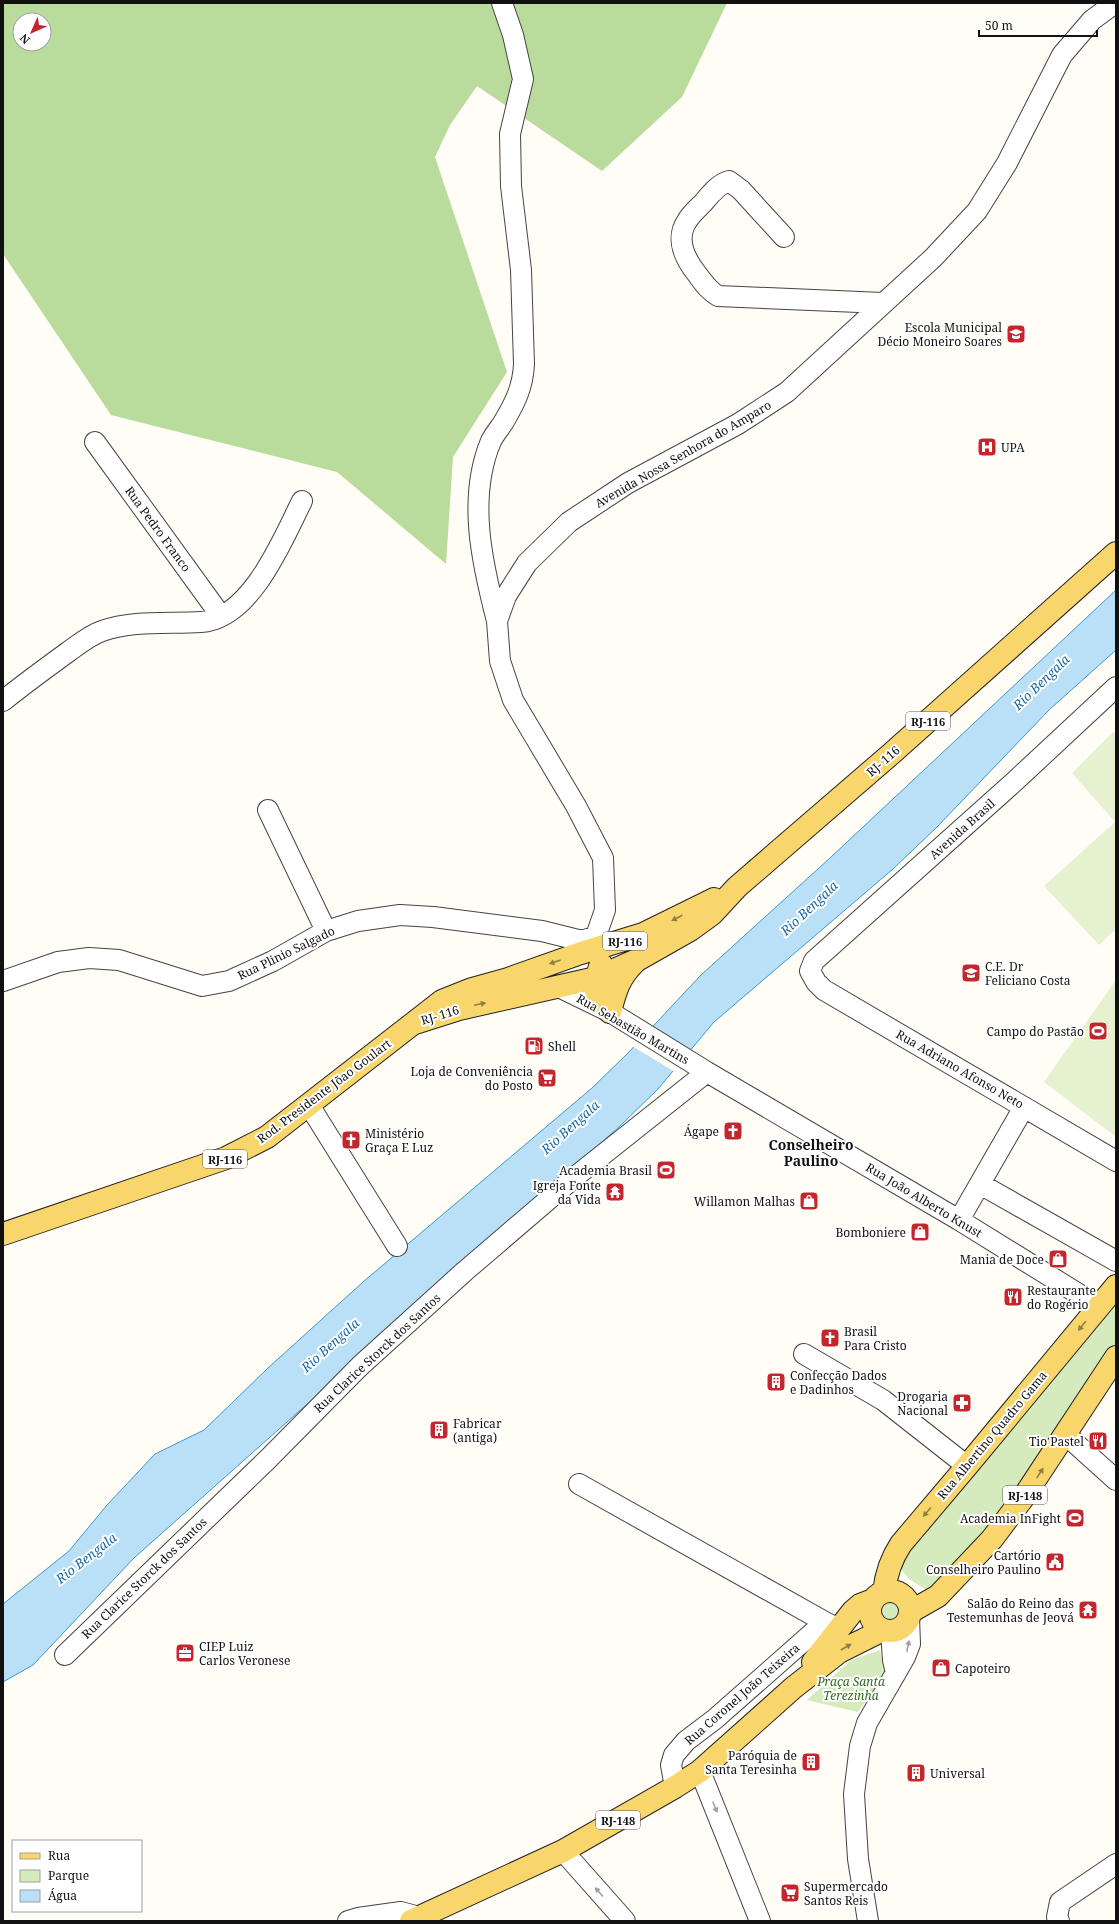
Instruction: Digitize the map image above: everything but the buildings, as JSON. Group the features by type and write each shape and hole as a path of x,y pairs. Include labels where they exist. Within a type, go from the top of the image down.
{"main road":[{"name":"RJ- 116","path":"415,1023 459,1009 596,978 639,958 690,930 712,914 736,887 891,754 1116,553"},
{"name":"RJ- 116","path":"415,1023 442,1001 472,989 508,979 596,942 624,941 661,927 736,887"},
{"path":"617,1016 598,998 595,988 596,978 601,964 609,953 624,941"},
{"path":"617,1016 615,990 621,978 639,958"},
{"path":"508,979 532,977 559,987"},
{"name":"Rod. Presidente Jõao Goulart","path":"3,1234 226,1158 267,1137 415,1023"},
{"name":"Rua Albertino Quadro Gama","path":"878,1596 893,1555 900,1544 967,1466 1116,1286"},
{"name":"RJ-148","path":"909,1615 938,1596 992,1539 1023,1498 1116,1357"},
{"path":"893,1555 896,1569 907,1585 916,1591 930,1596 938,1596"},
{"path":"793,1688 832,1625 860,1606 878,1596 893,1592 902,1595 908,1603 909,1615 902,1627 887,1630 876,1625 871,1617 870,1608 878,1596"},
{"name":"RJ-148","path":"415,1919 563,1851 675,1787 700,1771 793,1688 839,1652 887,1630"}],"street":[{"path":"497,621 483,567 478,506 482,470 491,440 517,398 523,377 524,364 521,270 510,186 510,134 523,79 513,35 502,3"},
{"name":"Avenida Nossa Senhora do Amparo","path":"596,942 605,910 603,858 576,806 513,700 500,661 497,621 506,596 527,563 568,522 628,483 738,424 787,392 933,258 977,211 1007,163 1062,55 1092,20 1115,3"},
{"path":"784,236 735,184 729,181 725,182 712,193 687,221 682,234 682,247 693,269 710,290 718,296 883,304"},
{"name":"Rua Pedro Franco","path":"95,442 221,616"},
{"path":"3,701 34,676 100,631 119,626 203,622 221,616 235,608 272,562 302,501"},
{"name":"Avenida Brasil","path":"810,971 814,961 1008,787 1113,696"},
{"path":"268,810 326,931"},
{"name":"Rua Plinio Salgado","path":"3,981 58,962 89,958 119,960 202,986 229,981 273,962 326,931 358,921 400,915 433,917 542,931 582,941 596,942"},
{"name":"Rua Adriano Afonso Neto","path":"810,971 816,982 824,990 1116,1161"},
{"name":"Rua Sebastião Martins","path":"559,987 617,1016 699,1067"},
{"name":"Rua João Alberto Knust","path":"699,1067 959,1220 1098,1306"},
{"name":"Rua Clarice Storck dos Santos","path":"64,1655 268,1459 360,1366 453,1282 699,1067"},
{"path":"309,1105 397,1246"},
{"path":"959,1220 1024,1107"},
{"path":"980,1184 1116,1261"},
{"path":"804,1354 883,1400 902,1413 967,1466"},
{"path":"1066,1434 1116,1480"},
{"path":"579,1484 832,1625"},
{"path":"868,1921 858,1859 854,1794 860,1746 867,1723 905,1657 910,1644 909,1615"},
{"name":"Rua Coronel João Teixeira","path":"675,1787 671,1765 674,1755 686,1741 832,1625"},
{"path":"887,1630 896,1673"},
{"path":"700,1771 760,1921"},
{"path":"563,1851 625,1921"},
{"path":"1058,1921 1057,1918 1060,1902 1116,1864"},
{"name":"RJ-148","path":"348,1921 358,1918 401,1912 415,1919"}],"green space":[{"path":"3,3 727,3 682,97 602,171 477,86 450,125 435,157 507,372 453,457 446,564 337,472 111,415 3,254"},
{"path":"1113,732 1116,734 1116,929 1099,945 1044,886 1115,822 1072,773"},
{"name":"Campo do Pastão","path":"1116,980 1116,1137 1044,1082"},
{"path":"1116,1291 1116,1345 1018,1494 933,1594 909,1579 898,1566 900,1558"},
{"path":"891,1598 900,1601 903,1610 900,1619 891,1622 882,1619 879,1610 882,1601"},
{"name":"Praça Santa Terezinha","path":"880,1650 886,1674 858,1712 807,1700 851,1660"}],"water":[{"name":"Rio Bengala","path":"1116,590 1116,650 1049,710 937,827 893,869 714,1022 658,1089 620,1126 134,1558 33,1665 3,1682 3,1604 69,1551 107,1505 155,1454 204,1430 268,1368 363,1282 592,1088 627,1054 701,975 830,858"}],"pier":[{"path":"648,1029 690,1054 675,1072 632,1046"}],"place":[{"name":"Escola Municipal Décio Moneiro Soares","path":"1016,334"},
{"name":"UPA","path":"987,447"},
{"name":"C.E. Dr Feliciano Costa","path":"971,973"},
{"name":"Campo do Pastão","path":"1098,1031"},
{"name":"Shell","path":"534,1046"},
{"name":"Loja de Conveniência do Posto","path":"547,1078"},
{"name":"Ágape","path":"733,1131"},
{"name":"Ministério Graça E Luz","path":"351,1140"},
{"name":"Academia Brasil","path":"666,1170"},
{"name":"Igreja Fonte da Vida","path":"615,1192"},
{"name":"Willamon Malhas","path":"809,1201"},
{"name":"Bomboniere","path":"920,1232"},
{"name":"Mania de Doce","path":"1058,1259"},
{"name":"Restaurante do Rogério","path":"1013,1297"},
{"name":"Brasil Para Cristo","path":"830,1338"},
{"name":"Confecção Dados e Dadinhos","path":"776,1382"},
{"name":"Drogaria Nacional","path":"962,1403"},
{"name":"Fabricar (antiga)","path":"439,1430"},
{"name":"Tio Pastel","path":"1098,1441"},
{"name":"Academia InFight","path":"1075,1518"},
{"name":"Cartório Conselheiro Paulino","path":"1055,1562"},
{"name":"Salão do Reino das Testemunhas de Jeová","path":"1088,1610"},
{"name":"CIEP Luiz Carlos Veronese","path":"185,1653"},
{"name":"Capoteiro","path":"941,1668"},
{"name":"Paróquia de Santa Teresinha","path":"811,1762"},
{"name":"Universal","path":"916,1773"},
{"name":"Supermercado Santos Reis","path":"790,1893"}],"district":[{"name":"Conselheiro Paulino","path":"811,1152"}]}
